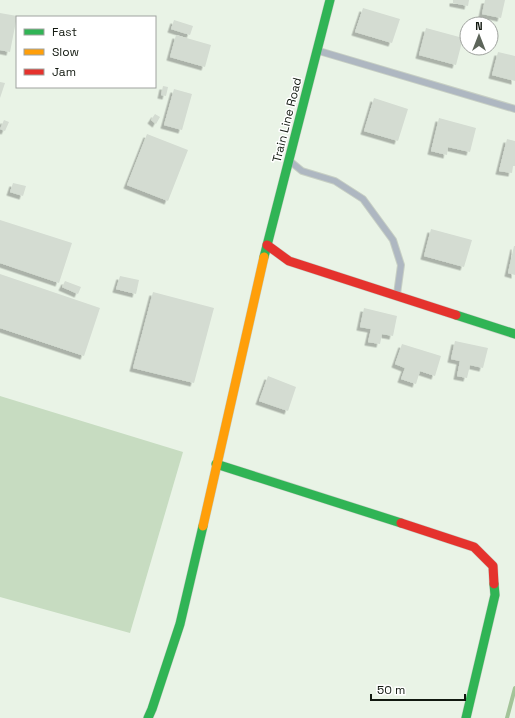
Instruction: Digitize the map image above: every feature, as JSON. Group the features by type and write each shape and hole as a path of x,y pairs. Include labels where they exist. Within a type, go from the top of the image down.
{"street":[{"name":"Train Line Road","path":"148,718 180,624 267,245 330,0"},
{"path":"267,245 289,261 515,334"},
{"path":"216,464 474,547 493,566 495,595 466,718"}],"lane":[{"path":"317,50 515,109"},
{"path":"289,160 302,171 335,181 363,199 393,240 401,265 397,296"}],"green space":[{"path":"0,396 183,452 130,633 0,597"}],"building":[{"path":"453,0 469,0 468,6 453,3"},
{"path":"485,0 505,0 501,18 499,16 482,14"},
{"path":"363,8 400,19 392,43 355,32"},
{"path":"0,13 17,16 10,52 0,50"},
{"path":"174,20 193,26 190,35 171,29"},
{"path":"426,28 459,37 459,53 456,65 419,55"},
{"path":"176,35 211,45 205,67 170,57"},
{"path":"499,52 515,56 515,81 492,75"},
{"path":"0,82 5,83 0,98"},
{"path":"163,86 168,87 166,96 161,95"},
{"path":"174,89 192,94 182,130 164,125"},
{"path":"374,98 408,109 398,141 364,131"},
{"path":"155,114 160,117 156,124 151,120"},
{"path":"439,118 476,128 470,152 448,147 447,155 431,151"},
{"path":"4,120 9,122 5,131 0,129"},
{"path":"147,134 188,150 168,201 127,185"},
{"path":"507,139 515,141 515,166 513,166 512,173 499,171"},
{"path":"13,183 26,186 23,196 10,192"},
{"path":"0,220 72,243 59,283 0,263"},
{"path":"431,229 472,240 464,267 424,256"},
{"path":"515,246 515,275 508,273"},
{"path":"0,274 100,308 84,356 0,328"},
{"path":"120,276 139,280 136,294 116,289"},
{"path":"65,281 81,287 78,294 62,287"},
{"path":"153,292 214,308 194,383 133,368"},
{"path":"364,308 397,316 393,336 382,334 380,344 368,342 371,329 360,327"},
{"path":"455,341 488,348 483,368 470,365 467,378 457,376 460,361 451,359"},
{"path":"402,344 441,356 435,376 420,371 416,384 401,379 405,368 395,364"},
{"path":"268,376 296,387 288,411 259,401"}],"waterway":[{"path":"507,718 515,688"}],"traffic: fast":[{"path":"264,257 330,0"},
{"path":"456,315 515,334"},
{"path":"216,464 401,523"},
{"path":"148,718 180,624 203,526"},
{"path":"466,718 495,595 494,584"}],"traffic: slow":[{"path":"203,526 264,257"}],"traffic: jam":[{"path":"267,245 289,261 456,315"},
{"path":"401,523 474,547 493,566 494,584"}]}
